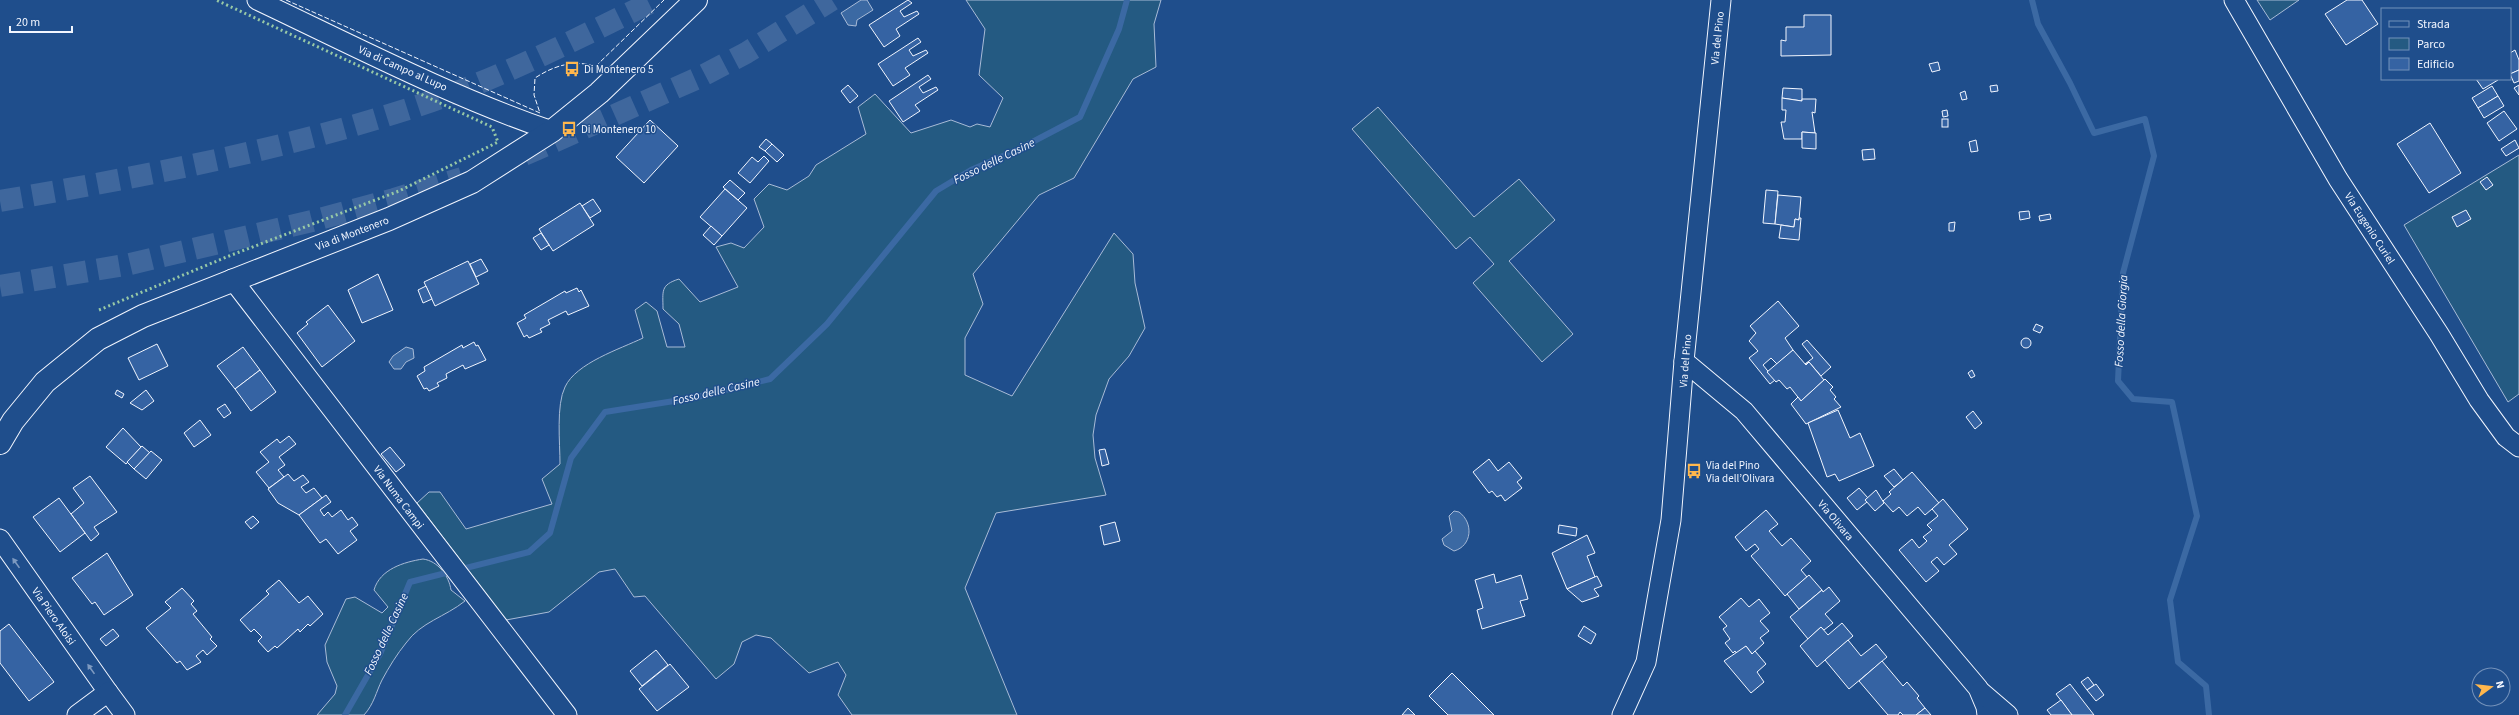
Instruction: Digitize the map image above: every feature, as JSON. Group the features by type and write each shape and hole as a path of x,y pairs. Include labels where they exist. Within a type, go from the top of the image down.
{"street":[{"name":"Via di Campo al Lupo","path":"257,0 383,59 522,120 552,130"},
{"name":"Via di Montenero","path":"0,443 13,421 45,382 98,339 143,316 232,279 444,196 507,162 600,93 696,0"},
{"name":"Via del Pino","path":"1622,715 1646,662 1670,527 1684,361 1721,0"},
{"name":"Via Eugenio Curiel","path":"2234,0 2338,179 2435,328 2479,400 2506,437 2519,447"},
{"name":"Via Numa Campi","path":"232,279 567,715"},
{"name":"Via Olivara","path":"1684,361 1744,412 1978,688 2008,715"},
{"name":"Via Piero Aloisi","path":"0,539 125,715"},
{"name":"Via Olivara","path":"1978,688 1986,707 1987,715"},
{"path":"77,715 108,692"}],"green space":[{"path":"966,0 1161,0 1154,24 1156,67 1133,79 1074,178 1039,195 973,274 983,304 965,338 965,375 1012,396 1114,233 1133,254 1135,283 1145,328 1129,356 1109,379 1096,415 1093,435 1095,458 1106,495 996,513 965,588 1017,715 852,715 838,695 846,675 838,662 809,673 771,638 756,635 742,642 734,664 716,679 645,596 634,597 615,569 599,572 549,612 506,620 417,503 429,492 440,492 466,529 552,504 542,479 560,464 560,404 565,387 571,378 588,364 643,338 635,310 646,302 657,311 667,347 685,347 679,324 663,309 663,293 666,286 679,279 700,302 738,287 716,247 731,243 744,248 764,227 754,199 769,184 787,190 809,176 816,165 866,134 858,107 875,94 911,133 951,120 970,127 977,124 990,127 1003,98 979,75 985,29"},
{"path":"2257,0 2299,0 2270,20"},
{"path":"1378,107 1474,217 1519,179 1555,220 1509,261 1573,334 1542,362 1473,283 1494,264 1470,237 1456,249 1352,129"},
{"path":"2519,155 2519,394 2508,402 2404,225"},
{"path":"423,559 428,560 442,570 448,580 451,590 465,601 426,625 412,636 390,665 373,702 364,715 317,715 335,694 337,686 327,662 325,645 346,599 355,597 382,613 388,607 374,590 377,583 387,572 394,568 408,562"}],"shaded area":[{"path":"861,0 867,0 873,10 857,20 856,26 848,25 841,13"},
{"path":"406,347 413,349 414,358 406,362 401,369 394,369 389,362 393,356"},
{"path":"1454,511 1459,512 1464,517 1469,528 1469,534 1464,544 1454,551 1444,545 1442,539 1452,531 1449,516"}],"building":[{"path":"908,0 912,3 900,11 904,17 917,11 919,14 896,29 900,36 884,47 869,25"},
{"path":"2347,0 2362,0 2378,24 2346,45 2325,14"},
{"path":"1804,15 1831,15 1831,55 1781,56 1781,40 1786,41 1786,27 1804,27"},
{"path":"918,38 921,42 909,50 913,56 926,50 928,53 905,68 910,75 893,86 878,64"},
{"path":"2515,50 2519,60 2519,70 2511,74 2511,52"},
{"path":"1938,62 1940,70 1932,72 1929,64"},
{"path":"2519,70 2519,81 2514,83 2511,74"},
{"path":"928,75 931,79 919,87 923,93 936,87 938,90 915,105 920,111 903,122 889,101"},
{"path":"2477,80 2498,80 2483,89"},
{"path":"848,85 858,96 850,103 841,91"},
{"path":"1997,85 1998,91 1991,92 1990,86"},
{"path":"2519,85 2519,95 2514,88"},
{"path":"2492,86 2498,96 2478,108 2472,98"},
{"path":"1783,88 1802,89 1802,101 1782,98"},
{"path":"1965,91 1967,99 1962,100 1960,93"},
{"path":"2498,96 2504,106 2484,118 2478,108"},
{"path":"1782,98 1802,101 1802,99 1816,99 1815,113 1812,112 1815,133 1802,132 1802,139 1784,139 1781,122 1785,122 1786,110 1782,110"},
{"path":"1947,110 1948,116 1943,117 1942,111"},
{"path":"2504,111 2517,129 2499,141 2487,123"},
{"path":"1942,119 1948,119 1948,127 1942,127"},
{"path":"650,120 678,146 644,183 616,157"},
{"path":"2430,123 2461,173 2429,193 2397,144"},
{"path":"1802,132 1816,133 1816,149 1802,148"},
{"path":"766,139 772,144 765,151 759,147"},
{"path":"1976,140 1978,151 1971,152 1969,142"},
{"path":"2515,140 2519,148 2506,156 2501,149"},
{"path":"772,144 784,155 777,162 765,151"},
{"path":"1874,149 1875,159 1863,160 1862,150"},
{"path":"764,156 769,161 750,183 738,173 752,157 758,162"},
{"path":"2487,177 2493,185 2486,190 2480,182"},
{"path":"730,180 745,193 738,200 723,187"},
{"path":"725,189 747,208 722,236 700,217"},
{"path":"1766,190 1778,191 1775,224 1763,223"},
{"path":"1778,195 1801,197 1799,220 1795,219 1794,227 1775,224"},
{"path":"593,199 601,211 590,218 582,206"},
{"path":"580,203 594,225 553,251 539,229"},
{"path":"2466,210 2471,219 2457,227 2452,217"},
{"path":"2029,211 2030,218 2020,220 2019,212"},
{"path":"2050,214 2051,219 2040,221 2039,216"},
{"path":"1799,218 1801,218 1799,240 1779,238 1781,225 1794,227 1795,219 1799,220"},
{"path":"1955,222 1954,231 1949,231 1949,223"},
{"path":"711,226 722,236 714,245 703,235"},
{"path":"541,233 549,245 541,250 533,238"},
{"path":"481,259 488,271 476,277 470,264"},
{"path":"468,261 479,284 435,306 424,282"},
{"path":"378,274 393,310 362,323 348,290"},
{"path":"426,286 432,299 423,303 418,290"},
{"path":"577,288 579,292 581,290 589,306 568,315 566,311 548,320 550,324 540,329 542,332 529,338 527,335 524,337 517,323 526,318 524,315 565,291 566,293"},
{"path":"1778,301 1799,326 1785,338 1793,350 1777,364 1771,358 1763,365 1775,380 1770,384 1749,358 1758,351 1749,341 1756,333 1750,326"},
{"path":"328,305 355,341 322,367 297,333 308,324 306,322"},
{"path":"2036,324 2043,327 2040,333 2033,330"},
{"path":"2026,338 2031,343 2026,348 2021,343"},
{"path":"1807,340 1831,367 1821,376 1809,362 1805,364 1813,358 1802,344"},
{"path":"474,342 476,346 478,345 486,360 465,369 463,365 446,374 447,378 437,383 439,386 429,391 427,388 424,389 417,376 425,371 424,367 462,345 463,348"},
{"path":"157,344 168,366 139,380 128,358"},
{"path":"243,347 260,370 235,389 217,366"},
{"path":"1793,350 1806,365 1809,362 1824,380 1801,401 1790,387 1787,389 1779,380 1776,382 1767,372"},
{"path":"260,370 276,392 251,411 235,389"},
{"path":"1972,370 1975,376 1971,378 1968,373"},
{"path":"1825,379 1833,387 1830,390 1836,397 1834,399 1841,407 1806,424 1791,404 1798,397 1801,401"},
{"path":"117,390 124,394 122,398 115,394"},
{"path":"146,390 154,401 142,410 130,403"},
{"path":"225,404 231,413 224,418 217,409"},
{"path":"1838,410 1850,438 1860,433 1874,466 1839,481 1835,474 1827,477 1808,423"},
{"path":"1973,411 1982,423 1975,429 1966,417"},
{"path":"200,420 211,435 194,447 184,433"},
{"path":"123,428 141,447 126,464 106,447"},
{"path":"289,436 296,444 279,457 285,465 278,470 284,477 269,488 256,472 269,462 260,452 277,439 280,443"},
{"path":"142,446 150,453 134,469 127,462"},
{"path":"390,447 405,465 396,472 381,454"},
{"path":"1105,449 1109,464 1102,466 1099,450"},
{"path":"151,451 162,460 146,479 134,469"},
{"path":"1489,459 1498,471 1509,462 1522,478 1517,482 1522,488 1505,501 1501,495 1497,497 1492,491 1489,493 1473,472"},
{"path":"1894,469 1903,480 1894,487 1884,476"},
{"path":"1912,472 1939,503 1925,515 1918,507 1907,516 1899,507 1893,512 1883,501 1891,494 1889,492"},
{"path":"288,474 294,481 303,475 309,482 301,487 306,493 314,488 322,498 299,515 278,503 268,489"},
{"path":"90,476 117,512 94,527 99,534 91,541 71,514 84,503 73,488"},
{"path":"1859,488 1868,498 1865,500 1867,502 1857,510 1847,498"},
{"path":"1876,490 1884,503 1875,511 1865,500"},
{"path":"326,495 331,502 320,510 324,516 328,512 332,517 341,510 348,520 352,517 358,525 350,531 357,540 338,554 326,539 320,543 299,515"},
{"path":"59,498 85,533 60,552 33,517"},
{"path":"1943,499 1968,529 1949,545 1957,554 1944,565 1937,557 1931,562 1939,571 1926,582 1899,550 1912,539 1919,548 1927,541 1923,537 1932,530 1927,525 1938,516 1932,509"},
{"path":"1766,510 1778,524 1769,531 1782,546 1791,538 1811,561 1801,570 1807,577 1785,596 1751,556 1759,549 1755,544 1746,551 1735,537"},
{"path":"253,516 259,522 251,529 245,522"},
{"path":"1115,522 1120,541 1104,545 1100,526"},
{"path":"1559,525 1577,528 1576,536 1558,533"},
{"path":"1587,535 1595,553 1587,556 1595,577 1567,589 1552,553"},
{"path":"107,553 133,595 104,615 95,602 92,604 72,578"},
{"path":"1494,574 1496,583 1521,575 1528,599 1520,601 1525,616 1482,629 1477,610 1483,608 1475,580"},
{"path":"1809,575 1822,590 1799,609 1787,594"},
{"path":"1597,576 1602,586 1594,589 1599,596 1582,602 1567,589"},
{"path":"279,580 299,603 308,596 323,614 310,626 308,624 300,632 298,629 277,648 275,646 268,652 258,641 262,637 254,629 251,632 240,620 269,594 266,591"},
{"path":"1829,587 1840,601 1825,614 1833,623 1824,630 1821,627 1808,639 1790,617 1822,590 1823,592"},
{"path":"182,588 194,601 191,604 197,611 193,614 212,637 210,639 217,646 207,655 203,650 196,656 201,662 187,670 180,661 177,663 146,628 171,608 165,602"},
{"path":"1741,598 1749,607 1759,599 1770,613 1760,621 1769,631 1760,638 1764,643 1752,654 1746,646 1737,654 1735,651 1733,653 1725,643 1730,639 1723,629 1727,626 1719,617"},
{"path":"1842,623 1853,636 1817,667 1800,646 1821,627 1828,635"},
{"path":"9,624 54,682 29,701 0,663 0,631"},
{"path":"1584,626 1596,634 1591,644 1578,636"},
{"path":"113,629 119,636 106,646 100,639"},
{"path":"1848,640 1861,656 1876,644 1887,657 1849,689 1825,660"},
{"path":"1746,646 1752,654 1755,651 1766,664 1757,672 1764,682 1751,693 1724,661"},
{"path":"656,650 668,665 642,686 630,671"},
{"path":"1882,661 1903,686 1907,682 1919,696 1917,698 1925,708 1916,715 1903,715 1900,712 1898,715 1888,715 1859,681"},
{"path":"670,664 689,687 657,711 639,689"},
{"path":"1452,673 1494,715 1448,715 1429,696"},
{"path":"2088,677 2094,685 2087,690 2081,682"},
{"path":"2070,684 2094,715 2072,715 2056,694"},
{"path":"2096,684 2104,695 2096,701 2087,690"},
{"path":"2061,700 2072,715 2051,715 2047,710"},
{"path":"1408,708 1415,715 1402,715"},
{"path":"1925,708 1931,715 1916,715"}],"waterway":[{"name":"Fosso delle Casine","path":"345,715 380,654 410,582 529,552 550,533 571,458 605,412 693,398 770,379 827,324 936,191 971,170 1019,149 1080,117 1119,29 1127,0"},
{"name":"Fosso della Giorgia","path":"2032,0 2038,24 2070,83 2094,133 2145,119 2154,156 2123,273 2118,381 2133,399 2172,402 2197,516 2170,600 2178,662 2206,686 2209,715"}],"tunnel":[{"path":"0,201 109,182 218,160 379,118 432,101 489,79 545,54 656,0"},
{"path":"524,155 698,78 746,53 832,0"},
{"path":"0,286 130,264 312,221 394,199 462,178"}],"hedge":[{"path":"99,310 229,256 399,191 498,142 492,127 216,0"}],"fence":[{"path":"286,0 540,113 534,95 535,78 564,65 588,64 596,66 664,0"}],"place":[{"name":"Di Montenero 5","path":"572,69"},
{"name":"Di Montenero 10","path":"569,129"},
{"name":"Via del Pino Via dell’Olivara","path":"1694,471"}]}
